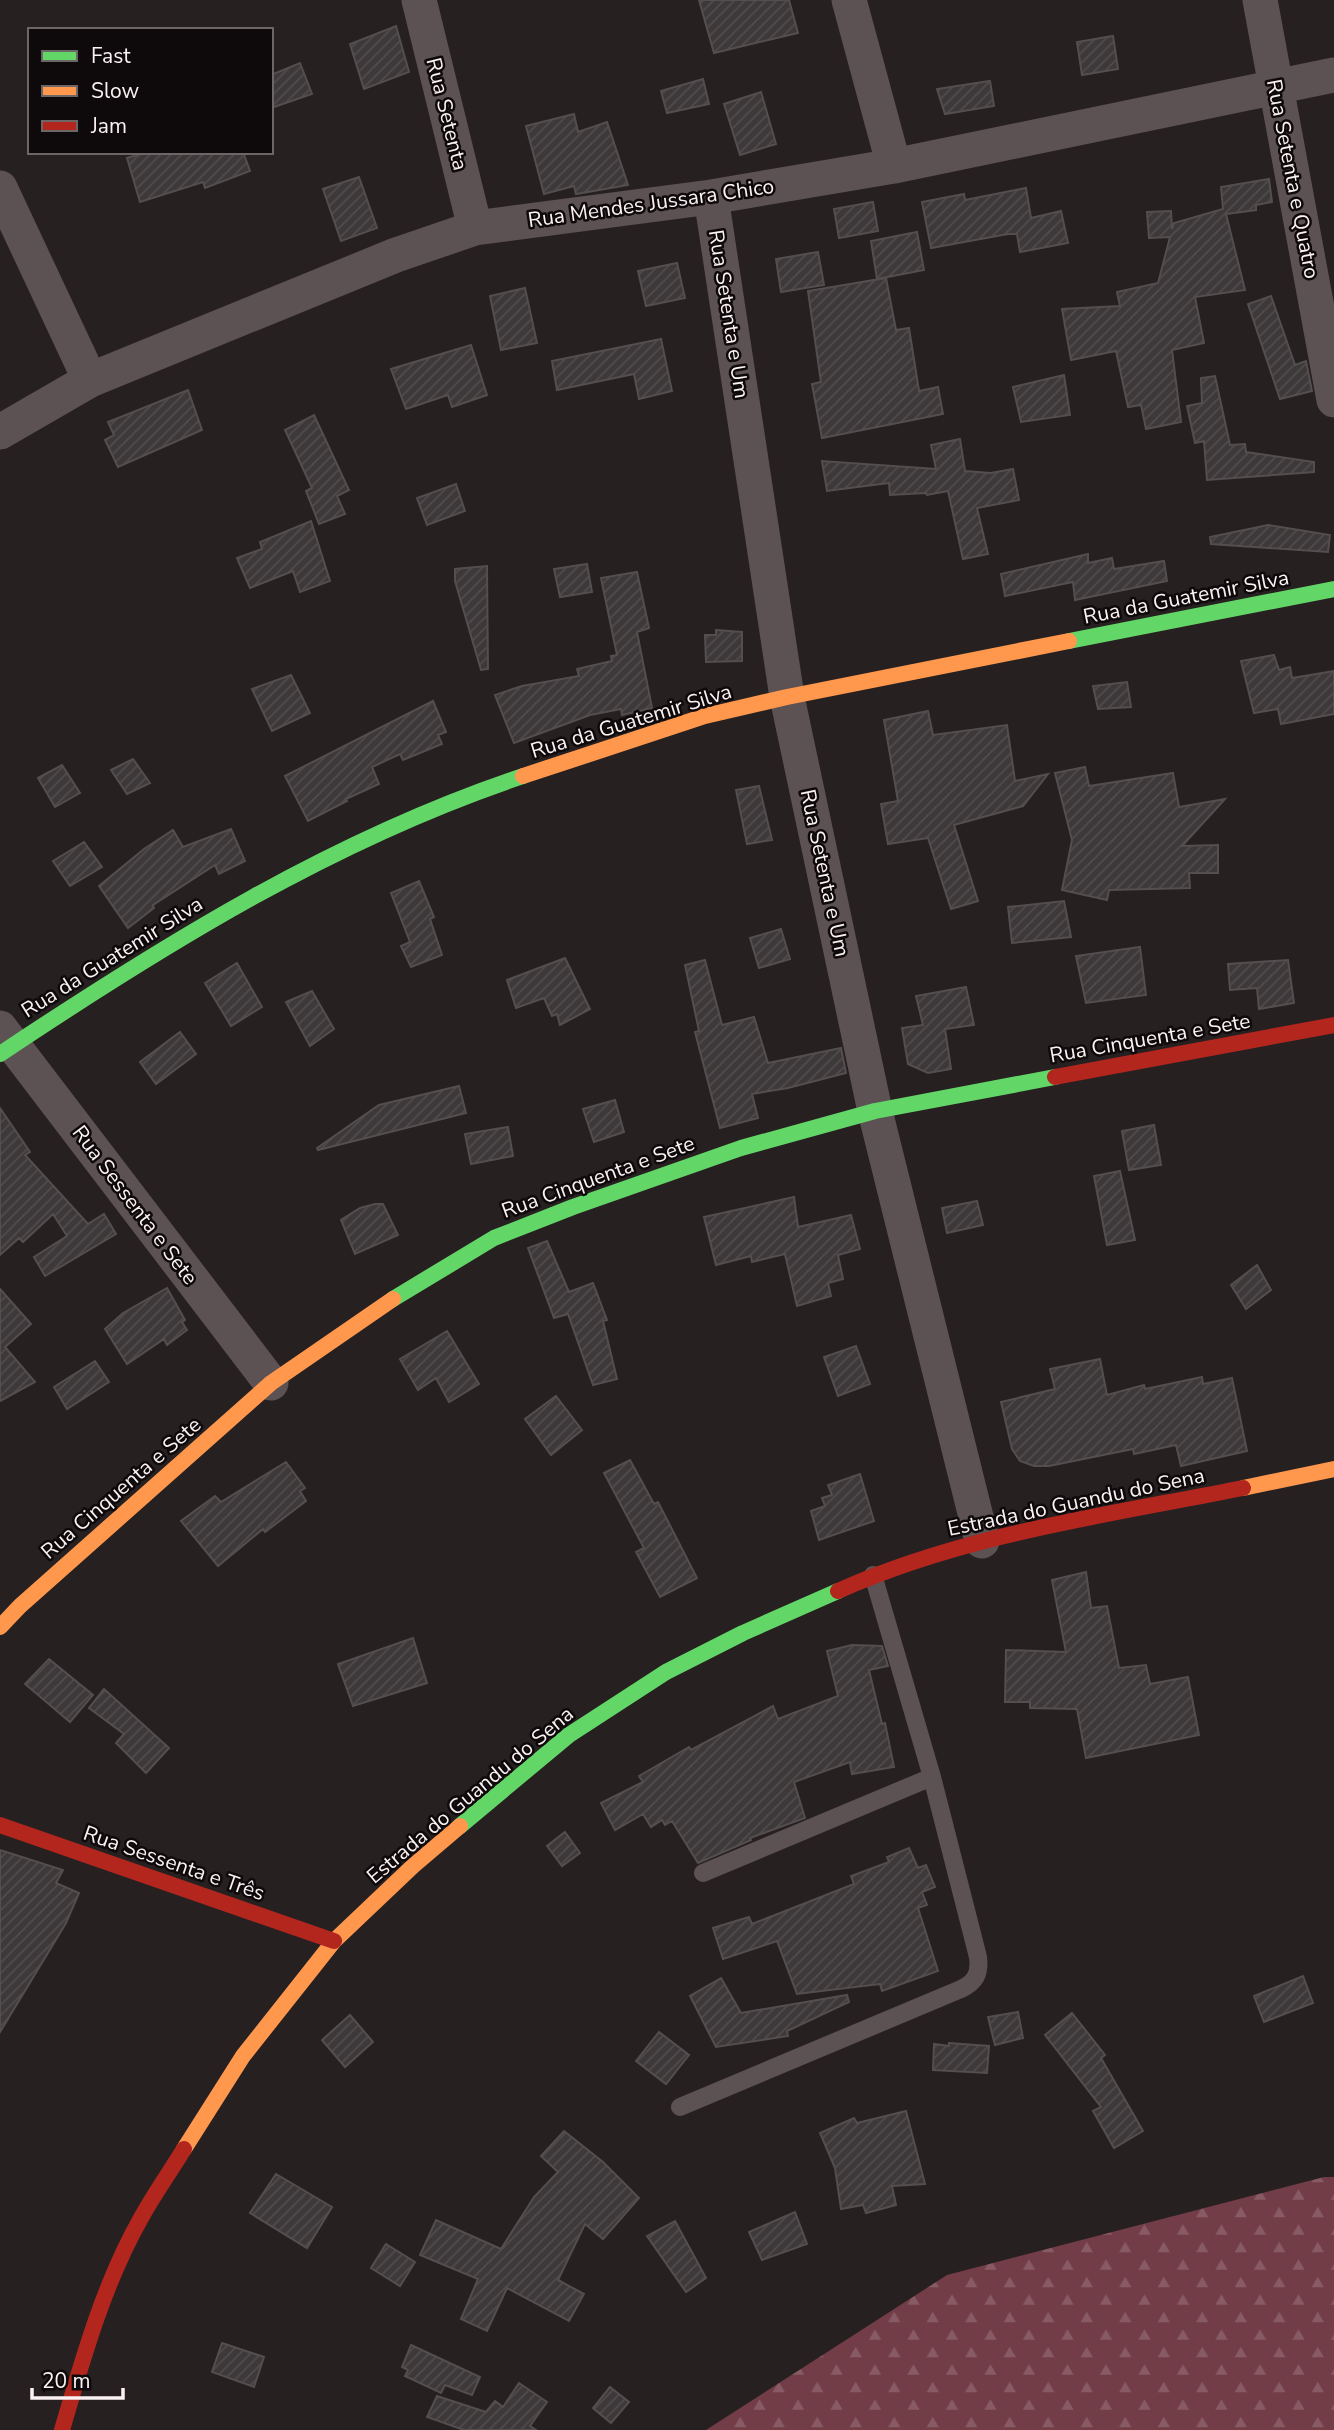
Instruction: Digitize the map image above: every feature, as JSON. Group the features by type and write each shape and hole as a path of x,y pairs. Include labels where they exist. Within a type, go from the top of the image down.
{"street":[{"name":"Rua Setenta","path":"419,0 475,228"},
{"path":"849,0 894,166"},
{"name":"Rua Setenta e Quatro","path":"1260,0 1334,400"},
{"name":"Rua Mendes Jussara Chico","path":"0,432 90,380 396,255 475,228 711,197 894,166 1334,75"},
{"path":"0,188 90,380"},
{"name":"Rua Setenta e Um","path":"711,197 787,697 875,1111 982,1541"},
{"name":"Rua da Guatemir Silva","path":"4,1042 211,919 348,846 499,784 705,716 787,697 1334,589"},
{"name":"Rua Cinquenta e Sete","path":"0,1627 20,1606 271,1383 377,1308 494,1238 741,1148 875,1111 1334,1025"},
{"name":"Rua Sessenta e Sete","path":"4,1042 271,1383"},
{"name":"Estrada do Guandu do Sena","path":"62,2430 85,2351 121,2259 141,2218 243,2056 334,1941 413,1866 569,1735 666,1672 755,1627 873,1575 982,1541 1334,1469"},
{"name":"Rua Sessenta e Três","path":"0,1825 334,1941"}],"lane":[{"path":"680,2107 961,1989 971,1984 979,1971 978,1956 932,1777 873,1575"},
{"path":"703,1873 932,1777"}],"green space":[{"path":"1324,2177 1334,2177 1334,2430 706,2430 947,2275"}],"building":[{"path":"699,0 789,0 798,33 714,53"},
{"path":"396,26 409,72 364,89 350,44"},
{"path":"1113,36 1118,69 1082,75 1077,42"},
{"path":"300,63 312,94 273,107 273,74"},
{"path":"703,79 709,104 667,113 661,91"},
{"path":"990,81 994,106 945,114 937,89"},
{"path":"761,92 776,144 740,155 724,104"},
{"path":"574,114 578,132 607,122 628,185 576,194 574,186 544,194 526,126"},
{"path":"141,154 244,154 250,171 205,188 203,182 140,202 127,158"},
{"path":"359,177 377,228 341,241 323,189"},
{"path":"1269,179 1272,202 1256,205 1256,210 1226,214 1245,290 1195,297 1204,343 1172,350 1181,422 1146,429 1141,405 1128,407 1116,351 1071,360 1062,309 1120,306 1117,292 1158,283 1170,237 1149,238 1147,212 1171,211 1172,229 1174,223 1223,209 1221,187"},
{"path":"1026,188 1031,218 1061,211 1068,243 1020,252 1017,234 1008,234 931,248 922,202 964,194 965,200"},
{"path":"873,202 878,231 839,238 834,209"},
{"path":"917,232 924,270 877,279 871,241"},
{"path":"818,252 824,285 781,292 776,259"},
{"path":"677,263 685,298 646,306 638,271"},
{"path":"886,278 896,330 909,328 919,391 938,387 943,414 822,438 812,384 821,382 808,291"},
{"path":"525,288 537,343 501,350 490,296"},
{"path":"1271,296 1295,365 1306,361 1312,391 1280,399 1248,304"},
{"path":"661,339 672,391 639,399 634,374 557,390 552,361"},
{"path":"471,345 487,395 452,407 448,395 406,409 391,369"},
{"path":"1064,375 1070,415 1021,422 1013,387"},
{"path":"1215,376 1230,445 1245,444 1246,452 1314,462 1314,472 1207,480 1204,441 1195,443 1187,406 1202,403 1201,378"},
{"path":"188,390 202,430 118,467 105,440 114,435 108,422"},
{"path":"314,415 349,490 337,496 345,514 319,524 306,491 312,488 285,430"},
{"path":"960,439 965,471 991,473 1013,469 1019,500 977,508 988,554 963,559 948,491 927,495 890,495 889,483 827,491 822,461 936,469 931,445"},
{"path":"456,484 465,511 427,525 417,498"},
{"path":"311,521 330,581 300,592 293,571 250,588 237,558 262,549 260,542"},
{"path":"1268,525 1330,535 1328,552 1211,544 1210,537"},
{"path":"1088,554 1088,563 1112,558 1114,569 1164,561 1167,581 1075,600 1073,582 1005,596 1001,574"},
{"path":"587,564 592,592 560,597 554,569"},
{"path":"487,566 488,669 481,670 455,581 455,569"},
{"path":"637,572 649,628 637,632 652,708 622,715 621,709 590,715 514,743 495,695 522,686 579,676 577,669 612,661 611,656 617,655 601,578"},
{"path":"716,630 742,632 742,661 706,662 705,635 716,635"},
{"path":"1274,655 1279,670 1290,667 1292,678 1334,671 1334,714 1281,724 1278,709 1254,713 1241,661"},
{"path":"291,675 310,713 272,731 252,689"},
{"path":"1127,682 1131,707 1098,709 1093,686"},
{"path":"433,701 446,732 438,735 442,744 403,760 400,754 372,767 379,784 308,821 285,776"},
{"path":"928,711 933,735 1007,725 1015,781 1048,774 1023,806 954,825 978,901 951,909 928,838 888,844 881,804 898,801 884,720"},
{"path":"133,759 150,783 127,794 111,770"},
{"path":"62,765 80,793 55,807 38,778"},
{"path":"1085,767 1089,786 1173,773 1179,807 1225,799 1182,846 1218,845 1218,873 1189,873 1190,888 1109,890 1107,900 1062,890 1072,840 1055,773"},
{"path":"759,786 772,840 747,844 736,790"},
{"path":"231,829 245,861 219,874 215,865 153,905 154,908 128,928 99,886 144,849 173,830 183,847"},
{"path":"84,842 102,867 70,886 53,861"},
{"path":"419,881 434,917 430,919 442,955 411,967 401,946 410,942 391,893"},
{"path":"1064,901 1071,937 1012,943 1008,907"},
{"path":"781,929 790,959 759,968 750,938"},
{"path":"1140,947 1146,995 1086,1003 1076,956"},
{"path":"565,958 590,1009 560,1025 557,1014 552,1016 544,998 516,1008 507,980"},
{"path":"705,960 722,1025 754,1017 768,1063 841,1048 846,1073 752,1094 758,1118 720,1128 695,1032 699,1031 685,965"},
{"path":"1288,960 1294,1003 1259,1009 1257,988 1230,990 1228,964"},
{"path":"237,963 262,1007 231,1026 205,983"},
{"path":"966,987 974,1025 945,1029 951,1069 928,1073 908,1064 902,1028 923,1025 916,996"},
{"path":"312,991 334,1029 310,1046 286,1002"},
{"path":"180,1032 196,1054 156,1084 140,1062"},
{"path":"459,1086 466,1113 318,1150 317,1148 379,1105"},
{"path":"615,1100 624,1132 594,1142 583,1109"},
{"path":"0,1108 30,1152 25,1155 88,1224 104,1214 116,1234 45,1276 34,1257 67,1236 53,1214 23,1242 19,1238 0,1255"},
{"path":"1154,1125 1161,1165 1129,1170 1122,1131"},
{"path":"508,1127 513,1156 471,1164 465,1134"},
{"path":"1120,1171 1135,1240 1107,1245 1094,1176"},
{"path":"794,1197 798,1227 851,1215 860,1249 838,1255 843,1279 828,1283 831,1296 797,1306 785,1254 752,1262 751,1256 716,1265 704,1217"},
{"path":"977,1201 983,1225 947,1233 942,1208"},
{"path":"383,1204 398,1235 355,1254 341,1220 360,1208"},
{"path":"547,1241 569,1292 593,1283 607,1320 603,1321 617,1379 593,1385 568,1314 554,1318 528,1248"},
{"path":"1257,1265 1271,1290 1246,1309 1231,1285"},
{"path":"167,1288 185,1320 182,1322 187,1330 167,1345 164,1339 127,1364 105,1329 123,1313"},
{"path":"0,1289 31,1324 5,1347 35,1382 0,1401"},
{"path":"447,1331 479,1384 449,1402 436,1378 418,1390 400,1359"},
{"path":"856,1346 870,1384 838,1396 824,1357"},
{"path":"1100,1359 1107,1395 1144,1385 1145,1389 1202,1377 1203,1384 1232,1378 1247,1451 1181,1466 1176,1445 1134,1454 1133,1449 1049,1466 1034,1466 1020,1461 1012,1449 1001,1402 1055,1389 1050,1369"},
{"path":"95,1361 109,1382 67,1409 54,1387"},
{"path":"556,1396 582,1430 551,1455 525,1419"},
{"path":"630,1460 654,1504 658,1502 697,1578 660,1597 636,1552 644,1548 604,1473"},
{"path":"286,1462 305,1488 300,1491 306,1501 265,1532 263,1529 218,1566 181,1521 215,1496 221,1502"},
{"path":"860,1474 874,1521 819,1540 811,1511 825,1506 822,1498 832,1495 828,1485"},
{"path":"1086,1572 1091,1608 1107,1606 1119,1668 1146,1665 1150,1684 1188,1677 1199,1735 1086,1758 1077,1709 1030,1708 1030,1702 1005,1702 1006,1650 1066,1652 1052,1580"},
{"path":"413,1638 427,1683 353,1706 338,1664"},
{"path":"852,1645 882,1646 888,1666 869,1670 882,1724 885,1723 894,1767 852,1774 850,1762 794,1782 805,1818 750,1838 751,1840 698,1863 672,1821 665,1825 662,1820 651,1827 643,1814 615,1830 601,1803 643,1782 639,1776 689,1747 691,1750 773,1706 778,1719 838,1696 827,1651"},
{"path":"49,1659 93,1695 70,1722 25,1684"},
{"path":"104,1689 169,1748 146,1773 116,1743 124,1734 89,1708"},
{"path":"565,1832 580,1853 562,1866 547,1846"},
{"path":"909,1848 918,1868 926,1865 935,1887 922,1892 927,1905 918,1908 938,1971 882,1991 880,1984 797,1994 777,1941 723,1959 713,1928 749,1917 752,1924 854,1884 851,1876 889,1862 887,1857"},
{"path":"0,1850 63,1870 56,1883 79,1893 66,1923 0,2032"},
{"path":"1303,1976 1313,2003 1264,2022 1254,1996"},
{"path":"721,1978 741,2013 847,1995 849,2002 787,2031 788,2036 716,2047 690,1996"},
{"path":"1018,2012 1023,2038 995,2045 988,2017"},
{"path":"1072,2013 1105,2055 1101,2058 1143,2131 1114,2148 1093,2111 1101,2107 1045,2035"},
{"path":"350,2015 373,2042 345,2067 322,2040"},
{"path":"659,2032 689,2055 666,2084 636,2061"},
{"path":"949,2043 989,2046 987,2073 933,2070 934,2044 949,2046"},
{"path":"906,2111 925,2184 892,2186 896,2205 866,2213 863,2205 841,2209 835,2168 820,2133 854,2118 857,2123"},
{"path":"564,2131 603,2162 639,2198 603,2239 585,2224 558,2280 584,2294 569,2321 507,2288 487,2331 461,2319 478,2279 420,2255 436,2220 501,2249 534,2197 558,2172 541,2156"},
{"path":"276,2174 332,2207 307,2248 250,2213"},
{"path":"795,2212 807,2244 762,2260 749,2232"},
{"path":"675,2221 706,2278 686,2292 647,2236"},
{"path":"386,2244 415,2262 400,2286 371,2268"},
{"path":"222,2343 264,2357 254,2387 212,2372"},
{"path":"411,2345 480,2377 472,2395 445,2385 441,2393 405,2376 408,2370 402,2367"},
{"path":"519,2383 547,2402 530,2426 536,2430 464,2430 427,2417 437,2396 486,2412 495,2401 503,2407"},
{"path":"610,2387 629,2402 611,2423 593,2408"}],"traffic: fast":[{"path":"1069,641 1334,589"},
{"path":"0,1054 125,973 252,897 385,831 523,776"},
{"path":"393,1299 494,1238 741,1148 875,1111 1055,1077"},
{"path":"460,1826 569,1735 666,1672 743,1633 838,1591"}],"traffic: slow":[{"path":"523,776 705,716 1069,641"},
{"path":"0,1627 20,1606 271,1383 393,1299"},
{"path":"1243,1488 1334,1469"},
{"path":"184,2149 243,2056 334,1941 413,1866 460,1826"}],"traffic: jam":[{"path":"1055,1077 1334,1025"},
{"path":"838,1591 886,1571 986,1540 1089,1517 1243,1488"},
{"path":"0,1825 334,1941"},
{"path":"62,2430 96,2321 116,2268 146,2209 184,2149"}]}
